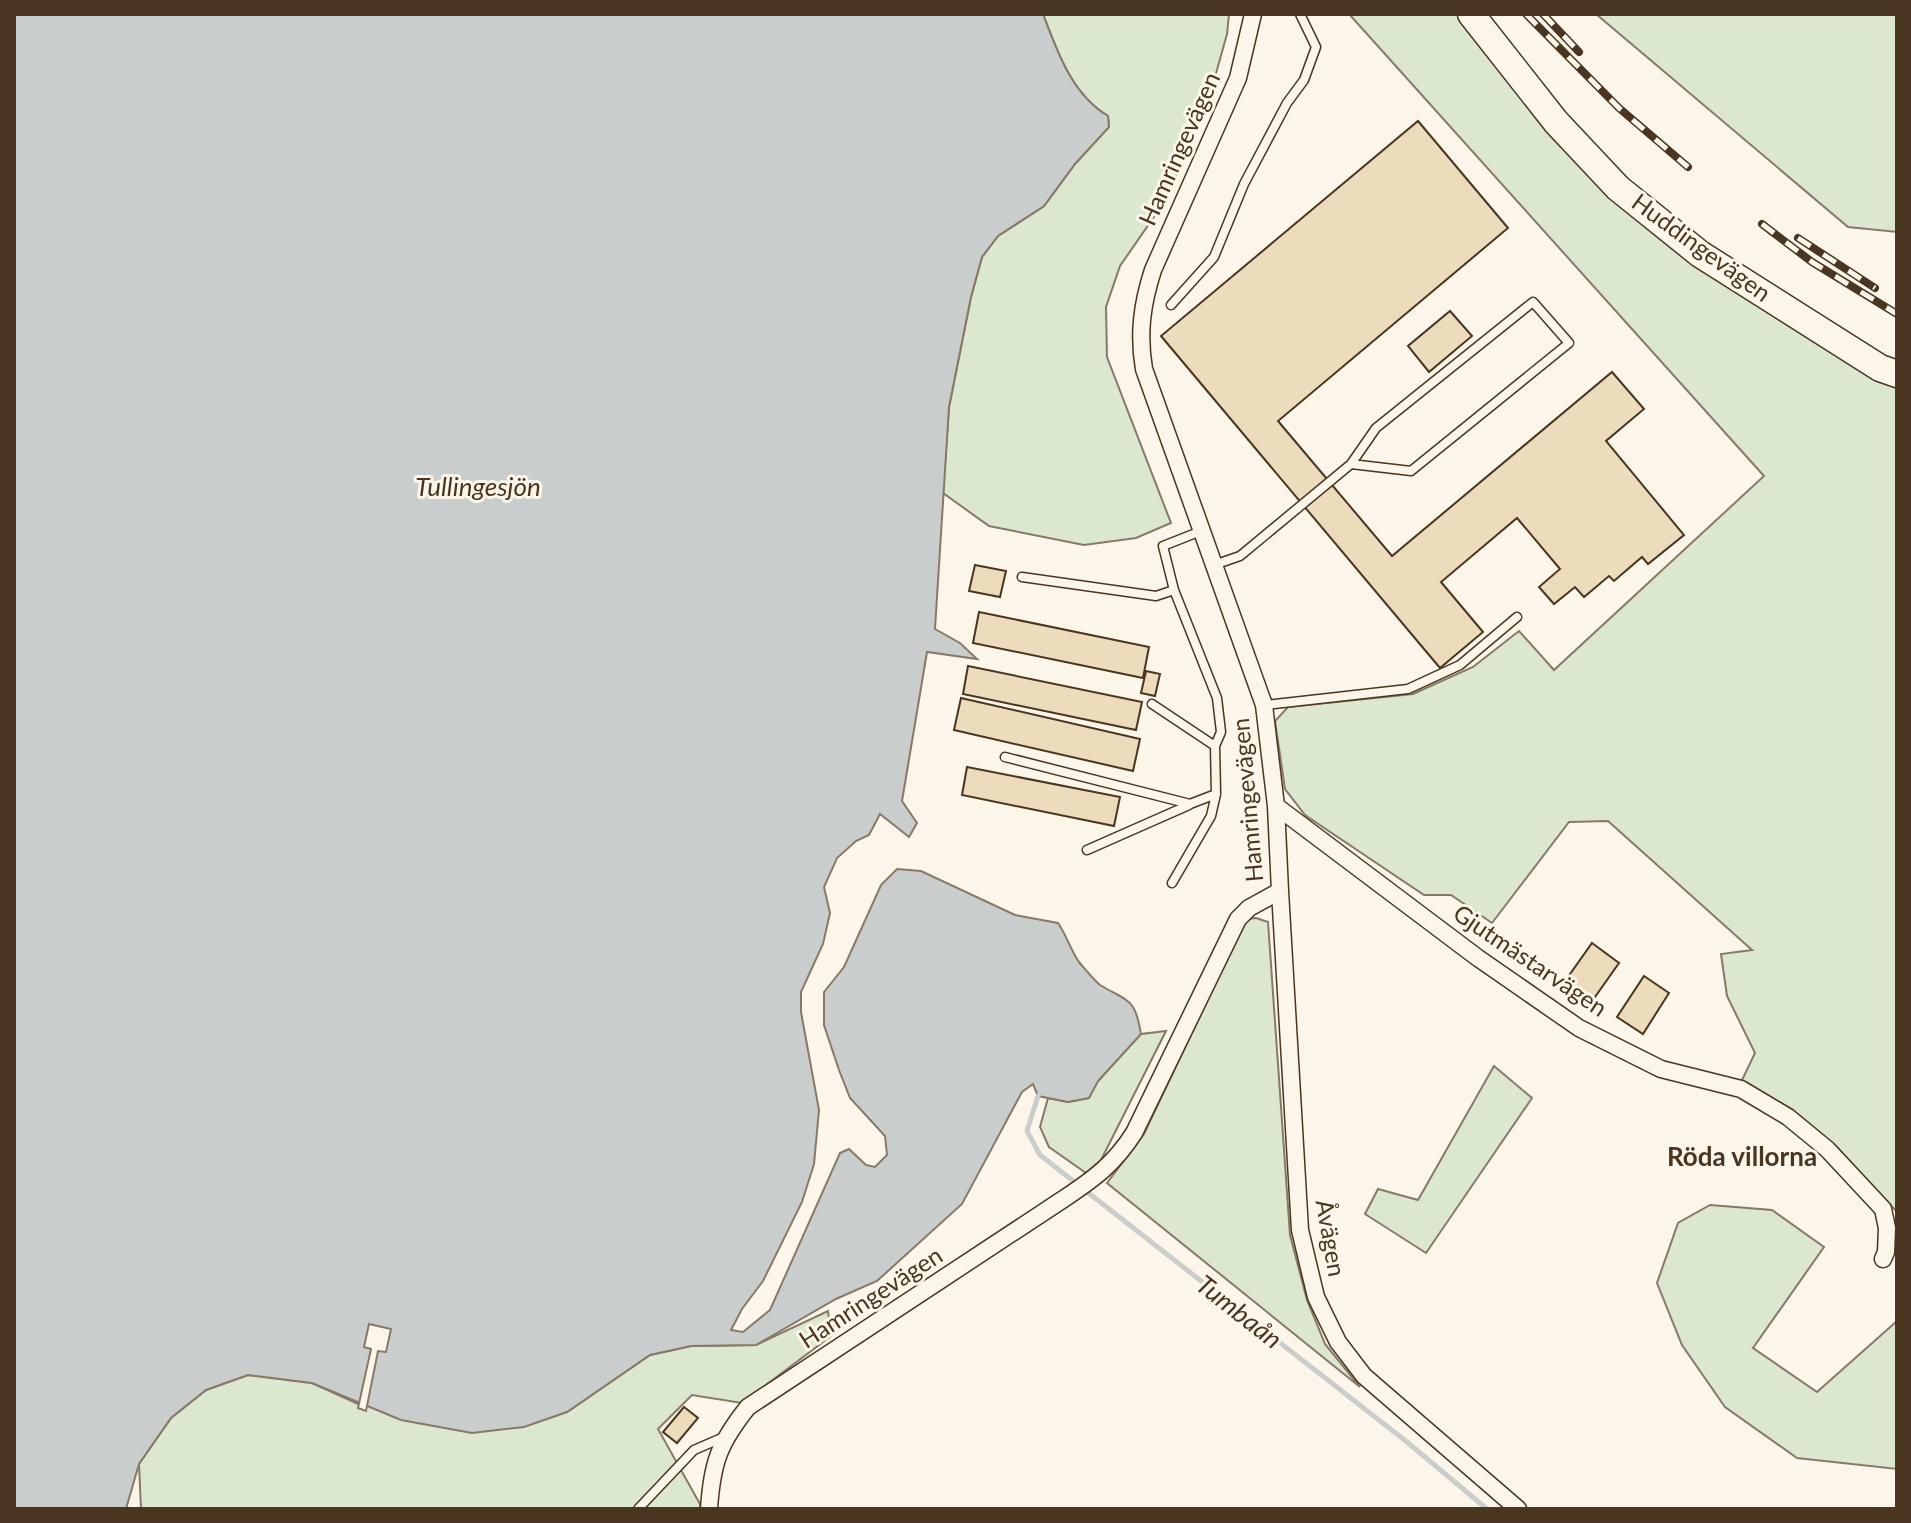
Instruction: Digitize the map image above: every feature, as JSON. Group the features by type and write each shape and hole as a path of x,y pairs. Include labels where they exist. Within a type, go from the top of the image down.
{"main road":[{"name":"Huddingevägen","path":"1471,14 1556,122 1618,188 1700,254 1880,368 1897,374"}],"street":[{"name":"Hamringevägen","path":"709,1509 711,1478 725,1436 748,1407 1065,1198 1103,1172 1120,1155 1134,1133 1238,919 1249,908 1280,891 1276,806 1264,705 1144,369 1140,344 1143,302 1153,270 1238,78 1253,14"},
{"name":"Gjutmästarvägen","path":"1276,806 1478,958 1579,1028 1661,1069 1741,1089 1788,1117 1827,1149 1883,1209 1887,1228 1883,1259"},
{"name":"Åvägen","path":"1280,891 1300,1230 1316,1297 1338,1342 1364,1376 1518,1509"}],"lane":[{"path":"1171,305 1214,257 1266,140 1304,80 1316,47 1300,14"},
{"path":"1214,565 1240,556 1351,464 1376,428 1533,302 1569,343 1411,471 1351,464"},
{"path":"1172,883 1211,816 1216,794 1215,746 1221,732 1217,698 1174,590 1163,546 1202,531"},
{"path":"1022,577 1156,596 1174,590"},
{"path":"1264,705 1408,689 1460,665 1517,617"},
{"path":"1152,704 1215,746"},
{"path":"1005,757 1190,804"},
{"path":"1087,850 1216,794"},
{"path":"638,1509 694,1450 725,1436"}],"green space":[{"path":"1043,14 1229,14 1215,77 1167,198 1120,266 1106,307 1107,357 1171,523 1136,538 1084,545 989,526 943,493 949,407 982,257 998,236 1044,206 1075,164 1109,127 1108,116 1095,107 1067,71"},
{"path":"1349,14 1457,14 1550,135 1596,183 1861,370 1897,388 1897,1212 1836,1146 1793,1110 1742,1080 1755,1053 1727,996 1721,954 1752,950 1608,821 1569,822 1492,923 1451,895 1424,895 1305,815 1285,789 1275,721 1288,707 1413,694 1473,667 1519,631 1554,670 1764,476"},
{"path":"1596,14 1897,14 1897,232 1848,227"},
{"path":"1246,919 1268,922 1290,1235 1307,1300 1325,1344 1360,1387 1107,1183 1144,1134"},
{"path":"1166,1031 1101,1160 1086,1173 1049,1147 1040,1127 1048,1098 1068,1102 1088,1098 1098,1081 1141,1034"},
{"path":"1494,1066 1532,1098 1426,1253 1365,1214 1378,1189 1418,1200"},
{"path":"1710,1205 1772,1210 1824,1247 1753,1348 1817,1392 1897,1321 1897,1469 1797,1458 1725,1407 1682,1345 1657,1283 1678,1223"},
{"path":"828,1311 831,1336 742,1403 692,1395 658,1429 700,1509 141,1509 139,1464 171,1418 206,1390 248,1375 312,1383 358,1404 567,1412 650,1355 691,1346 756,1345"}],"water":[{"name":"Tullingesjön","path":"14,14 1043,14 1067,71 1095,107 1108,116 1109,127 1075,164 1044,206 998,236 982,257 949,407 935,629 960,643 977,659 927,652 902,801 917,823 909,837 880,814 869,835 856,841 837,858 824,887 830,913 823,944 801,992 801,1012 819,1110 814,1164 802,1202 763,1281 731,1330 743,1332 770,1310 840,1153 849,1149 866,1165 875,1167 887,1155 885,1136 850,1098 839,1070 824,1025 824,992 844,967 881,885 897,869 921,871 1015,915 1058,923 1076,958 1089,974 1133,1007 1141,1034 1098,1081 1089,1098 1068,1102 1038,1096 1033,1084 1022,1092 962,1204 877,1281 836,1299 756,1345 691,1346 650,1355 567,1412 524,1427 472,1433 401,1420 312,1383 248,1375 206,1390 171,1418 139,1464 126,1509 14,1509"}],"pier":[{"path":"369,1324 391,1329 386,1352 378,1351 366,1411 358,1408 371,1349 364,1347"}],"building":[{"path":"1418,121 1508,228 1278,421 1392,556 1612,372 1644,409 1606,441 1684,535 1648,564 1642,557 1614,581 1609,576 1584,597 1575,587 1554,604 1539,587 1560,569 1517,518 1441,582 1483,632 1440,668 1161,336"},
{"path":"1450,311 1472,336 1429,372 1408,346"},
{"path":"975,565 1006,571 1000,597 969,591"},
{"path":"979,612 1149,647 1143,678 973,643"},
{"path":"968,666 1142,702 1136,730 963,694"},
{"path":"1146,671 1160,674 1155,696 1141,693"},
{"path":"961,698 1140,739 1133,771 954,730"},
{"path":"967,767 1120,797 1114,826 962,795"},
{"path":"1592,943 1619,963 1590,1004 1563,984"},
{"path":"1644,976 1669,993 1643,1034 1617,1017"},
{"path":"684,1407 698,1418 677,1443 663,1432"}],"waterway":[{"name":"Tumbaån","path":"1038,1096 1027,1131 1040,1155 1407,1442 1487,1509"}],"railway":[{"path":"1526,14 1619,108 1688,167"},
{"path":"1543,14 1579,52"},
{"path":"1762,224 1812,262 1897,314"},
{"path":"1798,238 1875,288"}],"district":[{"name":"Röda villorna","path":"1742,1157"}]}
